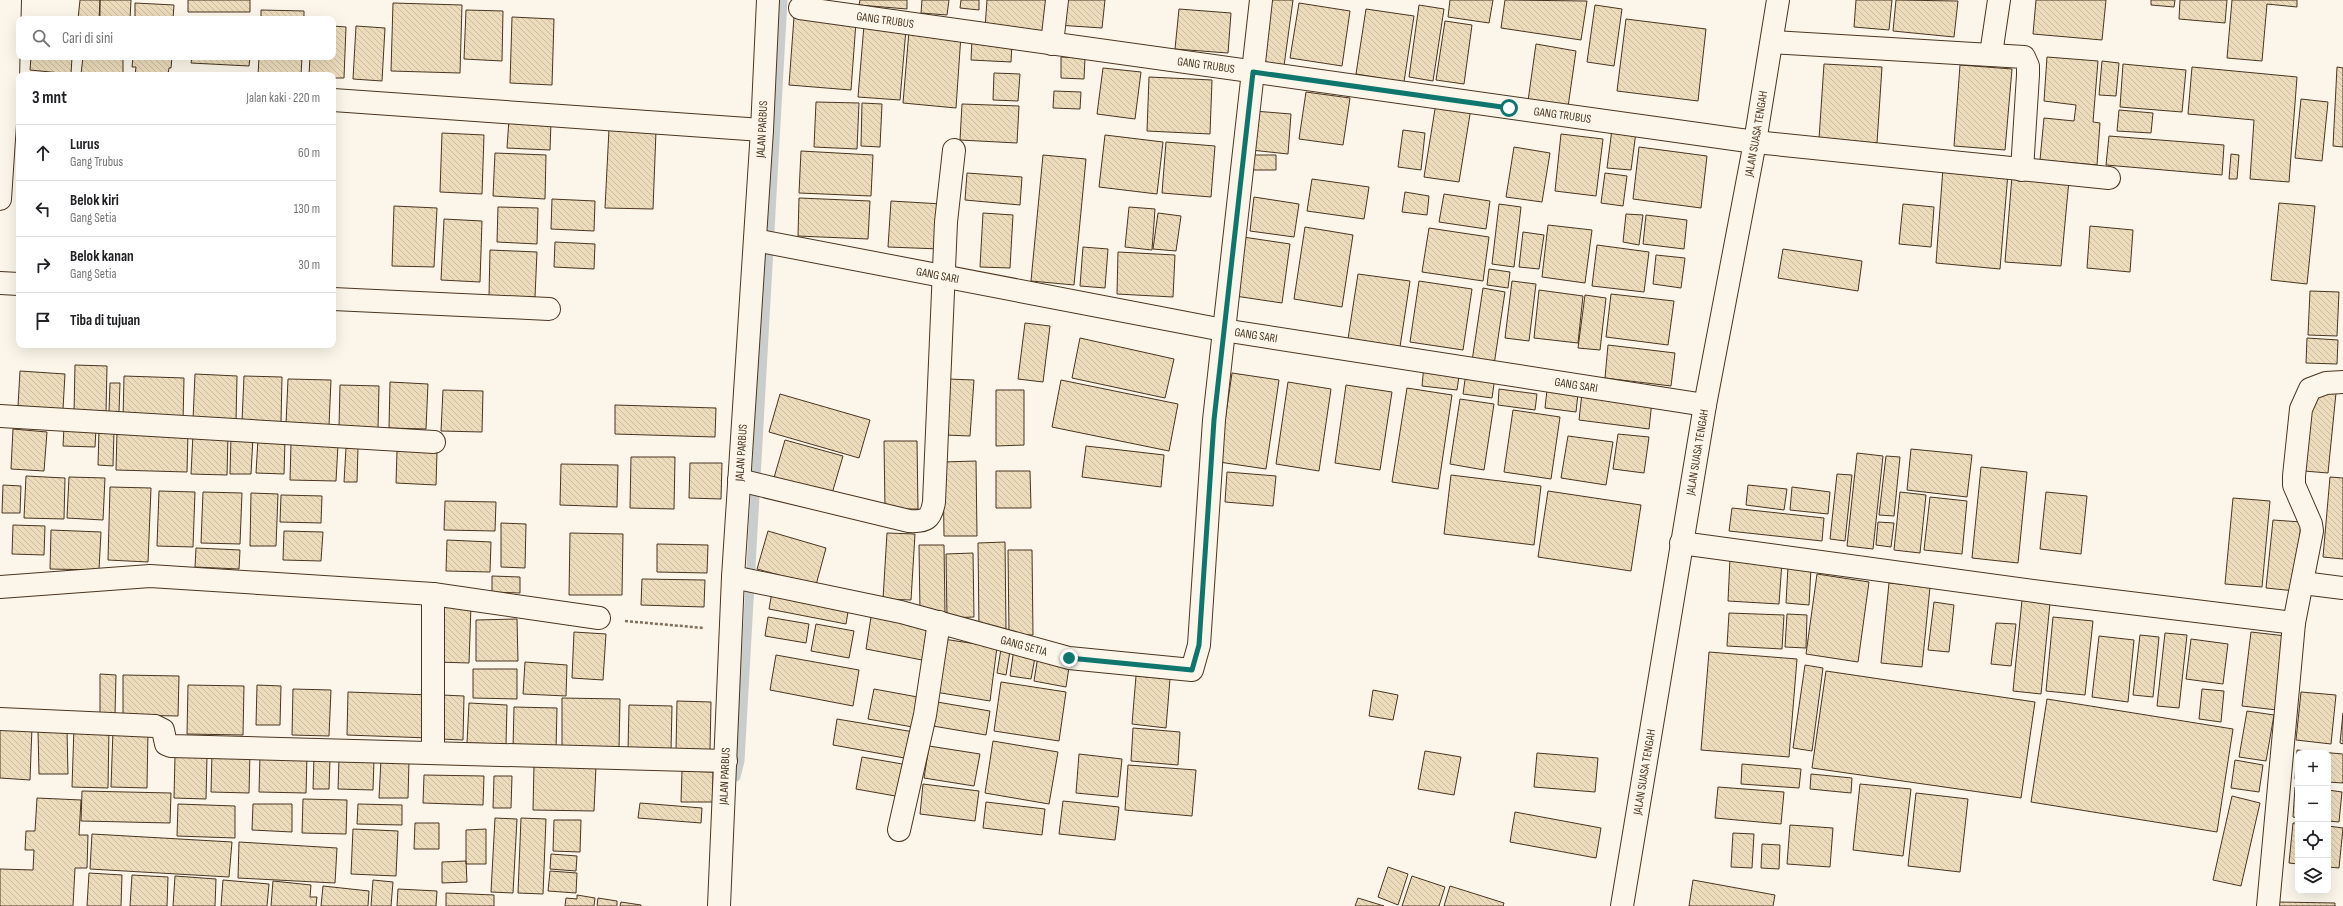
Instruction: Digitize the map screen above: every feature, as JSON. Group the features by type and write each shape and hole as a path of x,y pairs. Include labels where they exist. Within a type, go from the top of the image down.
{"street":[{"path":"0,199 14,79 10,0"},
{"name":"JALAN PARBUS","path":"719,906 726,761 730,630 747,482 768,0"},
{"path":"1052,44 1057,0"},
{"name":"GANG SETIA","path":"735,577 939,622 1069,658 1192,670 1199,645 1214,420 1261,0"},
{"name":"JALAN SUASA TENGAH","path":"1622,906 1704,405 1755,142 1778,0"},
{"path":"1991,54 1999,0"},
{"name":"GANG TRUBUS","path":"800,8 1755,142 2109,178"},
{"path":"1772,42 2024,57 2028,66 2022,170"},
{"path":"336,100 762,130"},
{"path":"747,482 909,521 927,520 932,515 934,502 946,222 954,150"},
{"name":"GANG SARI","path":"757,240 1223,330 1704,405"},
{"path":"0,283 16,284"},
{"path":"336,299 549,309"},
{"path":"2268,906 2294,623 2312,531 2311,524 2294,485 2301,409 2310,389 2326,383 2343,382"},
{"path":"0,416 434,442"},
{"path":"1681,543 2056,594 2294,623"},
{"path":"0,587 150,576 433,594 599,618"},
{"path":"2303,583 2343,588"},
{"path":"433,594 433,753"},
{"path":"899,830 925,715 939,622"},
{"path":"0,719 155,726 163,730 166,744 171,746 726,761"}],"path":[{"path":"599,618 730,630"}],"building":[{"path":"80,0 100,0 99,16 78,16"},
{"path":"100,0 131,0 130,16 100,16"},
{"path":"188,0 250,0 250,12 188,12"},
{"path":"860,0 907,0 907,9 859,5"},
{"path":"922,0 949,0 947,15 921,13"},
{"path":"961,0 979,0 979,10 960,8"},
{"path":"987,0 1046,0 1043,33 985,28"},
{"path":"1059,0 1105,0 1102,28 1057,25"},
{"path":"1270,0 1293,0 1284,66 1261,62"},
{"path":"1450,0 1493,0 1489,23 1448,17"},
{"path":"1505,0 1587,1 1581,40 1501,28"},
{"path":"1856,0 1892,0 1889,30 1854,27"},
{"path":"1896,0 1958,1 1954,37 1893,31"},
{"path":"2036,0 2106,0 2102,40 2033,34"},
{"path":"2151,0 2175,0 2174,7 2151,5"},
{"path":"2180,0 2227,0 2225,23 2179,19"},
{"path":"2232,0 2297,0 2297,7 2267,4 2262,61 2227,58"},
{"path":"135,3 174,5 173,16 135,16"},
{"path":"393,3 462,5 460,73 391,71"},
{"path":"1299,3 1350,11 1342,66 1290,58"},
{"path":"1419,5 1444,9 1433,81 1409,77"},
{"path":"1595,5 1622,9 1614,66 1587,62"},
{"path":"1179,9 1231,13 1228,53 1175,49"},
{"path":"1366,9 1414,16 1404,82 1356,74"},
{"path":"261,10 304,11 304,16 261,16"},
{"path":"466,10 503,11 502,61 464,59"},
{"path":"512,17 554,19 552,85 510,83"},
{"path":"794,17 856,22 851,90 789,85"},
{"path":"1626,19 1706,29 1698,101 1617,91"},
{"path":"1445,21 1472,25 1464,84 1436,80"},
{"path":"864,25 906,29 900,100 858,97"},
{"path":"336,26 346,27 344,78 336,78 336,72 309,72 310,60 336,60"},
{"path":"356,26 385,28 382,81 353,79"},
{"path":"909,31 961,35 956,108 903,103"},
{"path":"972,40 1012,42 1011,62 971,60"},
{"path":"1536,44 1576,51 1568,107 1528,101"},
{"path":"1061,57 1085,58 1084,79 1061,78"},
{"path":"2047,57 2098,61 2093,122 2100,123 2097,165 2040,160 2044,118 2074,121 2076,105 2044,101"},
{"path":"31,60 72,60 71,72 30,70"},
{"path":"83,60 123,60 123,72 81,72"},
{"path":"133,60 172,60 171,68 169,68 168,72 135,72 136,67 132,67"},
{"path":"192,60 250,60 249,66 191,63"},
{"path":"259,60 302,60 301,72 258,72"},
{"path":"2102,61 2119,63 2116,96 2099,95"},
{"path":"1824,64 1882,67 1877,143 1819,139"},
{"path":"2123,64 2186,70 2182,112 2120,107"},
{"path":"1960,65 2012,69 2005,150 1954,146"},
{"path":"2192,67 2297,77 2289,182 2250,179 2254,120 2188,114"},
{"path":"2337,67 2343,68 2343,147 2333,146"},
{"path":"1103,68 1141,72 1135,119 1097,114"},
{"path":"994,73 1020,74 1018,101 993,100"},
{"path":"1149,77 1212,80 1210,134 1147,131"},
{"path":"1054,91 1081,92 1080,109 1053,108"},
{"path":"1306,92 1350,98 1343,145 1299,139"},
{"path":"2301,99 2328,102 2322,161 2295,158"},
{"path":"816,102 859,103 857,149 814,147"},
{"path":"862,103 882,104 880,147 861,146"},
{"path":"1436,103 1471,108 1459,182 1424,177"},
{"path":"962,104 1019,106 1017,143 960,140"},
{"path":"2119,110 2153,113 2151,133 2117,131"},
{"path":"1254,111 1291,114 1288,154 1251,150"},
{"path":"509,119 551,121 550,150 507,148"},
{"path":"609,129 656,131 653,209 605,208"},
{"path":"1612,129 1636,132 1631,170 1607,168"},
{"path":"1403,130 1425,133 1421,170 1398,167"},
{"path":"442,133 484,135 482,194 440,192"},
{"path":"1561,134 1603,139 1596,196 1555,191"},
{"path":"1105,135 1163,142 1157,194 1099,187"},
{"path":"2109,136 2224,145 2222,175 2106,165"},
{"path":"1166,142 1215,146 1211,197 1162,193"},
{"path":"1514,147 1550,153 1542,202 1506,197"},
{"path":"1639,147 1707,156 1701,208 1633,199"},
{"path":"801,151 873,155 871,196 799,193"},
{"path":"495,153 546,155 545,199 493,196"},
{"path":"2231,154 2239,155 2237,179 2229,179"},
{"path":"1043,155 1086,159 1074,285 1031,281"},
{"path":"1250,155 1276,155 1276,170 1250,170"},
{"path":"1943,168 2008,173 2000,269 1936,263"},
{"path":"967,173 1022,177 1020,205 965,200"},
{"path":"1605,173 1627,176 1623,206 1601,203"},
{"path":"2012,176 2069,180 2061,266 2005,262"},
{"path":"1312,179 1369,187 1364,219 1307,211"},
{"path":"1405,192 1429,196 1427,215 1402,212"},
{"path":"1444,194 1490,201 1486,229 1439,222"},
{"path":"1254,197 1299,204 1294,237 1250,231"},
{"path":"799,198 870,201 868,239 798,236"},
{"path":"552,199 595,201 594,231 551,229"},
{"path":"891,201 942,204 940,249 888,247"},
{"path":"2279,203 2315,206 2307,284 2271,280"},
{"path":"1499,204 1521,207 1514,267 1492,264"},
{"path":"1903,204 1934,207 1931,247 1899,244"},
{"path":"394,206 437,208 434,267 392,266"},
{"path":"498,207 538,208 537,244 497,242"},
{"path":"1129,207 1155,209 1152,250 1125,247"},
{"path":"983,213 1013,215 1010,268 980,267"},
{"path":"1158,213 1181,216 1176,251 1153,249"},
{"path":"1626,214 1643,215 1639,245 1623,242"},
{"path":"1646,215 1687,220 1684,249 1643,244"},
{"path":"444,219 482,221 480,282 441,280"},
{"path":"1548,225 1592,230 1585,283 1542,277"},
{"path":"2090,226 2133,230 2130,272 2087,268"},
{"path":"1305,227 1353,235 1342,307 1294,299"},
{"path":"1429,228 1489,237 1483,281 1422,272"},
{"path":"1523,232 1544,235 1539,269 1519,267"},
{"path":"1243,237 1290,244 1282,303 1235,296"},
{"path":"555,242 595,244 594,269 554,267"},
{"path":"1597,245 1649,252 1644,292 1592,286"},
{"path":"1083,247 1108,249 1105,288 1080,286"},
{"path":"1783,249 1862,261 1858,291 1778,278"},
{"path":"490,250 537,252 535,297 489,296"},
{"path":"1118,252 1175,255 1173,297 1117,294"},
{"path":"1656,255 1685,258 1681,288 1653,284"},
{"path":"1489,269 1510,272 1508,288 1487,285"},
{"path":"1358,274 1410,281 1400,347 1348,339"},
{"path":"1419,281 1472,289 1463,350 1410,342"},
{"path":"1512,281 1536,284 1529,341 1505,338"},
{"path":"1483,288 1505,292 1494,365 1472,361"},
{"path":"1539,290 1583,296 1578,343 1534,338"},
{"path":"2310,291 2339,292 2337,336 2308,335"},
{"path":"1611,294 1674,301 1668,345 1606,337"},
{"path":"1585,295 1606,298 1600,350 1578,348"},
{"path":"1025,323 1050,326 1043,382 1018,379"},
{"path":"1080,338 1174,359 1165,398 1072,378"},
{"path":"2307,338 2338,340 2337,364 2306,363"},
{"path":"1608,345 1675,353 1671,386 1605,378"},
{"path":"75,365 107,366 106,414 74,413"},
{"path":"1424,365 1460,369 1457,390 1422,386"},
{"path":"20,371 65,374 63,409 18,406"},
{"path":"1232,373 1279,380 1266,469 1219,462"},
{"path":"1466,373 1495,377 1492,398 1463,394"},
{"path":"195,374 237,376 236,421 193,420"},
{"path":"124,376 184,378 183,421 123,419"},
{"path":"244,376 282,377 281,423 242,421"},
{"path":"288,379 331,380 329,426 286,424"},
{"path":"948,379 974,380 970,436 945,435"},
{"path":"1061,380 1178,404 1169,451 1052,427"},
{"path":"390,382 428,384 426,429 389,428"},
{"path":"1288,382 1331,389 1319,471 1276,464"},
{"path":"110,383 120,383 119,412 109,412"},
{"path":"340,385 379,386 378,429 339,427"},
{"path":"1346,385 1392,392 1380,470 1335,463"},
{"path":"1407,388 1452,395 1438,489 1392,482"},
{"path":"1499,389 1537,394 1535,410 1498,405"},
{"path":"443,390 483,391 482,432 441,431"},
{"path":"996,390 1024,390 1024,445 996,446"},
{"path":"1547,390 1578,394 1576,412 1545,408"},
{"path":"2311,390 2336,393 2328,473 2304,471"},
{"path":"1582,393 1652,401 1649,429 1579,420"},
{"path":"780,394 870,420 859,458 769,432"},
{"path":"1460,399 1494,404 1484,470 1450,464"},
{"path":"615,405 716,408 715,437 615,434"},
{"path":"1513,410 1560,417 1551,479 1504,472"},
{"path":"64,427 96,428 95,447 63,446"},
{"path":"13,429 47,432 44,471 11,469"},
{"path":"99,430 114,431 113,466 98,465"},
{"path":"117,431 188,433 187,472 116,470"},
{"path":"193,434 228,435 227,475 191,474"},
{"path":"1618,434 1649,437 1644,473 1613,469"},
{"path":"231,436 253,437 251,474 230,474"},
{"path":"1568,436 1613,442 1606,485 1561,478"},
{"path":"258,439 285,440 284,474 256,473"},
{"path":"785,440 843,456 831,497 773,481"},
{"path":"884,441 917,441 918,509 885,509"},
{"path":"291,443 338,445 336,481 290,480"},
{"path":"1086,446 1164,455 1161,487 1082,477"},
{"path":"346,448 358,448 357,482 344,482"},
{"path":"1911,449 1972,455 1967,497 1907,490"},
{"path":"397,451 437,452 436,485 396,483"},
{"path":"1857,453 1883,456 1873,549 1847,546"},
{"path":"1886,456 1900,457 1894,516 1879,515"},
{"path":"631,457 675,457 674,509 630,508"},
{"path":"976,461 977,536 944,536 943,462"},
{"path":"690,463 722,463 721,499 689,498"},
{"path":"561,464 618,465 617,507 560,505"},
{"path":"1981,467 2027,472 2018,563 1972,558"},
{"path":"996,471 1030,471 1031,508 996,508"},
{"path":"1227,472 1276,476 1273,506 1225,502"},
{"path":"1837,474 1852,475 1845,541 1830,539"},
{"path":"1451,475 1541,486 1534,545 1444,534"},
{"path":"26,476 65,478 64,519 24,518"},
{"path":"69,477 105,478 103,520 67,518"},
{"path":"2330,477 2343,478 2343,559 2323,557"},
{"path":"3,485 21,486 20,513 2,513"},
{"path":"1748,485 1787,489 1784,510 1746,505"},
{"path":"110,487 151,488 148,562 108,560"},
{"path":"1792,487 1830,492 1828,514 1790,510"},
{"path":"159,491 195,492 193,547 157,546"},
{"path":"1548,491 1641,505 1631,571 1538,557"},
{"path":"203,492 242,493 240,544 201,543"},
{"path":"1900,492 1926,495 1920,553 1894,550"},
{"path":"2046,492 2087,496 2081,554 2040,549"},
{"path":"251,493 278,494 276,546 250,546"},
{"path":"281,495 322,496 321,523 280,522"},
{"path":"1930,497 1967,501 1962,554 1924,550"},
{"path":"2233,498 2270,501 2262,587 2225,584"},
{"path":"445,501 496,502 495,531 444,530"},
{"path":"1732,508 1824,518 1822,541 1729,531"},
{"path":"2273,520 2301,522 2295,591 2266,588"},
{"path":"1878,522 1894,523 1891,547 1876,545"},
{"path":"501,523 526,524 525,568 501,567"},
{"path":"13,525 45,526 44,555 12,554"},
{"path":"51,530 101,532 99,570 50,569"},
{"path":"284,531 323,532 321,561 283,560"},
{"path":"768,531 826,548 816,585 757,569"},
{"path":"570,533 623,534 622,595 569,595"},
{"path":"887,533 915,534 911,600 883,599"},
{"path":"447,540 491,542 490,572 446,571"},
{"path":"1005,542 1006,629 979,630 978,543"},
{"path":"657,544 708,545 707,573 657,572"},
{"path":"919,545 944,545 945,612 920,613"},
{"path":"196,548 240,550 239,569 195,567"},
{"path":"1008,550 1032,550 1033,635 1009,635"},
{"path":"973,553 974,617 947,618 946,554"},
{"path":"1730,558 1782,561 1779,604 1728,601"},
{"path":"1788,567 1811,568 1809,605 1786,603"},
{"path":"1817,574 1869,582 1858,662 1806,654"},
{"path":"492,576 520,577 520,593 492,592"},
{"path":"642,579 705,580 704,607 641,605"},
{"path":"1889,583 1930,587 1922,667 1881,663"},
{"path":"772,592 849,606 846,624 769,609"},
{"path":"2022,600 2050,603 2041,694 2013,691"},
{"path":"1934,602 1954,605 1949,652 1928,650"},
{"path":"438,604 471,605 469,663 436,662"},
{"path":"1729,613 1784,615 1782,649 1727,646"},
{"path":"1787,614 1807,615 1806,648 1785,647"},
{"path":"768,617 809,624 806,643 765,636"},
{"path":"871,617 933,628 927,661 866,649"},
{"path":"2053,617 2093,621 2085,695 2046,691"},
{"path":"517,619 518,661 476,661 476,620"},
{"path":"1996,623 2016,624 2011,666 1991,664"},
{"path":"816,624 854,631 849,658 811,651"},
{"path":"574,632 606,634 603,680 572,678"},
{"path":"2251,632 2286,636 2277,710 2242,706"},
{"path":"2165,633 2187,635 2179,708 2157,706"},
{"path":"2140,635 2159,637 2153,697 2133,695"},
{"path":"2099,636 2134,640 2128,702 2092,697"},
{"path":"943,639 997,647 990,701 935,692"},
{"path":"2191,639 2228,644 2223,684 2186,679"},
{"path":"1001,649 1010,651 1006,675 997,673"},
{"path":"1014,649 1036,652 1031,679 1010,676"},
{"path":"1709,652 1797,659 1789,757 1701,750"},
{"path":"776,655 859,670 853,706 770,690"},
{"path":"1038,656 1070,661 1066,687 1034,681"},
{"path":"525,662 567,665 566,696 523,694"},
{"path":"1805,665 1823,668 1812,751 1793,748"},
{"path":"473,669 517,669 517,699 473,698"},
{"path":"1826,671 2035,702 2021,798 1812,768"},
{"path":"100,674 116,675 115,714 100,714"},
{"path":"123,675 179,676 178,716 123,715"},
{"path":"1136,676 1170,679 1166,728 1132,724"},
{"path":"1001,682 1066,692 1059,741 994,731"},
{"path":"188,685 244,686 243,735 187,734"},
{"path":"257,685 281,686 280,725 256,725"},
{"path":"293,689 331,690 329,736 292,735"},
{"path":"874,689 923,698 918,728 868,719"},
{"path":"2202,689 2224,691 2221,722 2199,719"},
{"path":"1373,690 1398,695 1393,720 1369,716"},
{"path":"348,692 431,695 429,738 347,735"},
{"path":"2301,692 2336,695 2331,744 2296,740"},
{"path":"442,695 464,696 463,740 441,739"},
{"path":"562,698 620,699 619,750 562,749"},
{"path":"2047,699 2233,729 2217,832 2031,802"},
{"path":"677,701 711,702 710,751 676,750"},
{"path":"937,702 990,711 986,735 933,726"},
{"path":"469,703 507,705 506,744 467,743"},
{"path":"629,705 672,706 671,751 628,750"},
{"path":"514,707 557,708 556,749 513,748"},
{"path":"2247,711 2274,715 2266,761 2239,757"},
{"path":"2343,713 2343,744 2340,743"},
{"path":"837,719 914,732 910,759 833,745"},
{"path":"0,726 32,727 30,780 0,778"},
{"path":"74,727 109,728 108,788 72,787"},
{"path":"1133,728 1180,732 1178,765 1131,761"},
{"path":"38,730 67,730 68,774 39,774"},
{"path":"113,730 148,730 147,788 111,787"},
{"path":"993,741 1058,752 1049,804 985,793"},
{"path":"929,746 980,754 974,786 924,778"},
{"path":"1425,751 1461,757 1454,795 1418,789"},
{"path":"212,752 250,753 249,793 211,792"},
{"path":"1537,753 1598,758 1595,792 1534,787"},
{"path":"2331,753 2343,754 2343,783 2331,782"},
{"path":"1079,754 1122,759 1118,797 1076,793"},
{"path":"260,755 307,756 306,793 259,792"},
{"path":"175,756 207,756 206,799 174,798"},
{"path":"314,757 330,758 329,789 313,789"},
{"path":"862,757 908,765 901,797 856,789"},
{"path":"339,759 374,760 373,790 338,789"},
{"path":"381,760 409,761 408,798 379,798"},
{"path":"2235,760 2263,765 2259,792 2231,788"},
{"path":"534,764 596,766 594,811 533,810"},
{"path":"1742,764 1801,769 1799,788 1741,784"},
{"path":"1128,765 1196,770 1192,816 1125,810"},
{"path":"682,771 713,772 713,802 681,802"},
{"path":"1811,774 1852,778 1851,793 1810,789"},
{"path":"424,775 484,776 483,805 423,803"},
{"path":"494,776 512,776 511,808 493,808"},
{"path":"923,784 979,791 975,821 920,814"},
{"path":"1860,784 1911,789 1903,856 1853,850"},
{"path":"1718,787 1784,792 1781,824 1715,818"},
{"path":"2295,787 2295,817 2293,817"},
{"path":"2331,790 2342,792 2339,822 2331,821"},
{"path":"82,791 171,793 170,823 81,821"},
{"path":"1916,793 1968,799 1960,872 1908,866"},
{"path":"2232,796 2260,803 2241,886 2213,880"},
{"path":"37,798 81,800 79,835 88,835 87,868 75,868 73,906 0,906 0,869 33,870 34,850 25,850 26,831 35,831"},
{"path":"303,799 347,800 346,834 302,833"},
{"path":"1063,801 1119,807 1115,840 1059,834"},
{"path":"986,802 1045,809 1042,835 983,828"},
{"path":"640,803 702,808 701,823 638,818"},
{"path":"178,804 235,806 235,838 177,836"},
{"path":"253,804 292,804 292,832 252,830"},
{"path":"358,804 402,805 402,825 357,824"},
{"path":"1515,812 1601,828 1596,858 1510,842"},
{"path":"495,818 517,819 513,893 491,892"},
{"path":"521,818 546,819 543,894 518,893"},
{"path":"554,820 581,820 580,852 553,851"},
{"path":"415,823 439,823 439,849 414,849"},
{"path":"2293,823 2295,823 2295,864 2289,863"},
{"path":"1790,825 1833,828 1830,867 1787,864"},
{"path":"2331,826 2343,828 2339,868 2331,867"},
{"path":"353,829 398,831 396,876 351,874"},
{"path":"486,829 486,864 466,864 466,830"},
{"path":"1733,833 1754,834 1752,868 1731,867"},
{"path":"92,834 232,842 229,877 90,869"},
{"path":"239,842 337,848 335,883 238,878"},
{"path":"1762,844 1780,845 1779,869 1761,868"},
{"path":"551,854 577,856 576,871 550,869"},
{"path":"466,861 467,882 442,883 442,862"},
{"path":"1388,867 1408,874 1398,905 1378,897"},
{"path":"550,871 577,873 576,893 548,891"},
{"path":"89,873 122,875 121,906 87,906"},
{"path":"132,875 168,877 167,906 130,906"},
{"path":"175,876 216,879 215,906 173,906"},
{"path":"1412,876 1445,887 1439,906 1402,906"},
{"path":"223,880 269,884 267,906 221,906"},
{"path":"373,880 393,882 391,906 371,906"},
{"path":"1693,880 1775,895 1773,906 1689,906"},
{"path":"273,881 311,885 310,897 317,897 316,906 271,906"},
{"path":"323,886 369,891 368,906 321,906"},
{"path":"1450,886 1504,903 1503,906 1444,906"},
{"path":"398,889 437,891 436,906 397,906"},
{"path":"446,893 494,895 494,906 446,906"},
{"path":"577,895 595,898 594,906 565,906 566,898 577,899"},
{"path":"598,898 617,901 617,906 597,906"},
{"path":"1358,898 1384,906 1355,906"},
{"path":"621,902 641,905 641,906 620,906"},
{"path":"2278,902 2335,903 2335,906 2278,906"}],"waterway":[{"path":"736,777 740,761 783,0"}],"route":[{"path":"1069,658 1192,670 1196,660 1199,645 1214,420 1253,72 1509,108"}]}
